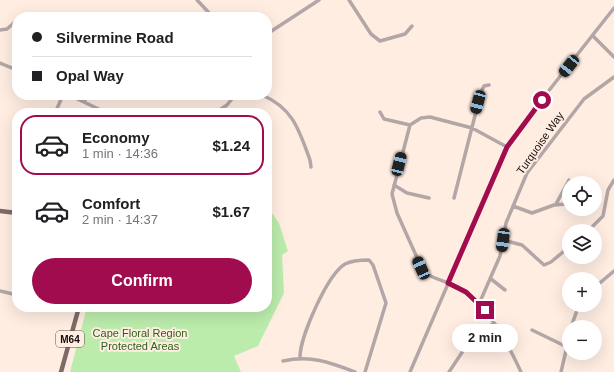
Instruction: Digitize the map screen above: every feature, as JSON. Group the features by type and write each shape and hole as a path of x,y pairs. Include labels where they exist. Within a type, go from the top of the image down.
{"main road":[{"path":"0,212 12,213"},
{"name":"M64","path":"62,372 78,312"}],"street":[{"path":"197,0 208,12"},
{"path":"272,31 319,0"},
{"path":"349,0 371,34 380,41 405,34 411,27"},
{"path":"410,372 507,147 532,112 614,8"},
{"path":"1,31 7,29 12,25"},
{"path":"592,36 613,54"},
{"path":"0,63 12,68"},
{"name":"Turquoise Way","path":"479,304 500,256 506,223 528,173 587,96 614,76"},
{"path":"454,198 482,89 486,85 489,85"},
{"path":"80,100 97,108"},
{"path":"222,108 231,100"},
{"path":"272,100 277,102 292,116 310,160 311,167"},
{"path":"380,112 384,119 410,125"},
{"path":"507,147 472,128 430,117 421,118 410,125 394,186 394,204 421,268 425,273 466,292 479,304 494,323 509,347 521,372"},
{"path":"595,224 603,216 608,190 614,180"},
{"path":"394,186 407,193 429,198"},
{"path":"556,204 562,194"},
{"path":"513,206 534,213 556,204 562,204"},
{"path":"503,240 522,245 544,265 562,253"},
{"path":"300,357 301,342 325,286 344,265 370,260 386,302 374,349 365,372"},
{"path":"602,281 614,271"},
{"path":"491,278 505,290"},
{"path":"0,291 12,294"},
{"path":"449,372 469,342 494,323"},
{"path":"532,330 562,345"},
{"path":"283,360 300,357 325,361 355,372"},
{"path":"561,372 564,360"}],"green space":[{"name":"Cape Floral Region Protected Areas","path":"272,213 279,223 288,251 282,255 284,293 258,346 234,356 241,372 70,372 86,312 272,312"}],"route":[{"path":"485,310 466,292 448,283 507,147 542,100"}]}
